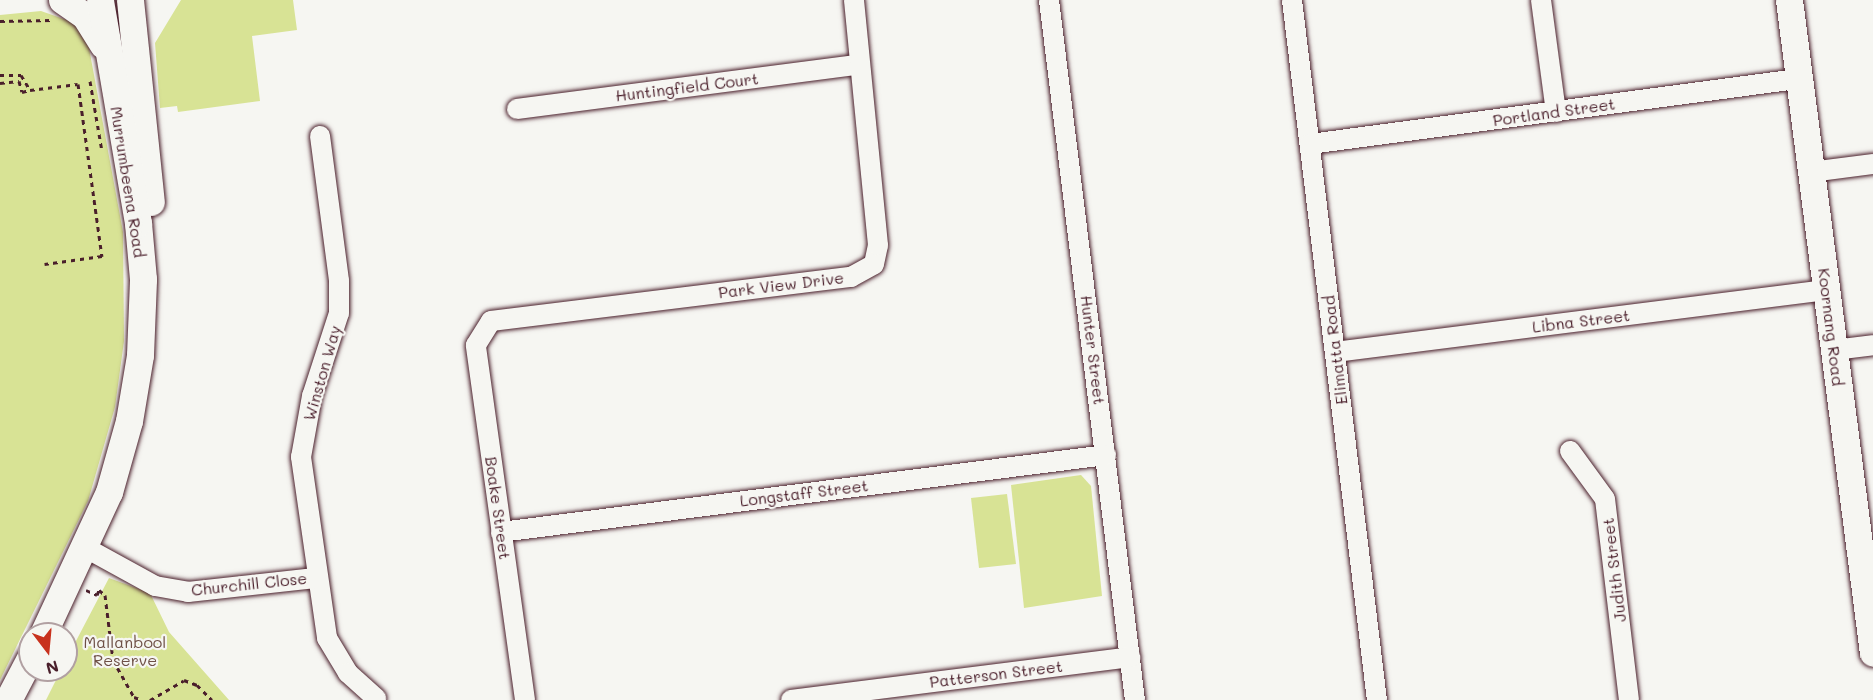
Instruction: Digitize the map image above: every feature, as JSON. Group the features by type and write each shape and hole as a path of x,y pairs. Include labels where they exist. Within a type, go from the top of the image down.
{"main road":[{"name":"Murrumbeena Road","path":"66,622 82,588 122,450 136,387 143,313 138,223 100,0"},
{"name":"Murrumbeena Road","path":"50,622 92,551 138,455 152,390 159,331 157,244 130,0"},
{"path":"133,32 149,0"},
{"name":"Koornang Road","path":"1789,0 1834,350 1866,543 1873,653"},
{"path":"59,11 85,16 107,51"},
{"path":"8,700 18,681"},
{"path":"26,700 36,682"}],"street":[{"name":"Park View Drive","path":"491,321 851,277 874,264 878,245 858,65 854,0"},
{"name":"Hunter Street","path":"1049,0 1135,700"},
{"name":"Elimatta Road","path":"1292,0 1377,700"},
{"path":"1541,0 1556,112"},
{"name":"Huntingfield Court","path":"517,109 858,65"},
{"name":"Portland Street","path":"1310,144 1799,79"},
{"name":"Winston Way","path":"320,136 339,281 339,313 312,396 301,457 315,578 327,638 348,673 376,698"},
{"path":"1811,172 1873,164"},
{"name":"Libna Street","path":"1335,352 1826,290"},
{"name":"Boake Street","path":"491,321 476,345 525,700"},
{"path":"1834,350 1873,345"},
{"name":"Judith Street","path":"1570,451 1605,499 1629,700"},
{"name":"Longstaff Street","path":"501,532 1106,455"},
{"name":"Churchill Close","path":"92,551 155,586 188,592 315,578"},
{"name":"Patterson Street","path":"791,700 1130,657"}],"path":[{"path":"0,21 36,18 59,11"},
{"path":"90,73 104,158"},
{"path":"0,75 21,75 30,90"},
{"path":"0,83 19,81 22,92 78,84 102,256 45,264"},
{"path":"82,588 97,595 99,590 105,595 113,660 134,697 142,700"},
{"path":"150,700 184,680 197,685 212,700"}],"green space":[{"path":"181,0 293,0 297,30 252,36 260,101 178,112 177,106 160,108 155,43"},
{"path":"41,11 75,23 89,48 123,232 124,341 115,407 88,501 29,622 18,622 18,643 0,680 0,15"},
{"path":"1081,475 1091,486 1102,596 1024,608 1011,485"},
{"path":"1007,494 1016,564 979,568 971,498"},
{"name":"Mallanbool Reserve","path":"109,578 150,593 169,632 229,700 46,700 55,682 78,682 78,637"}]}
